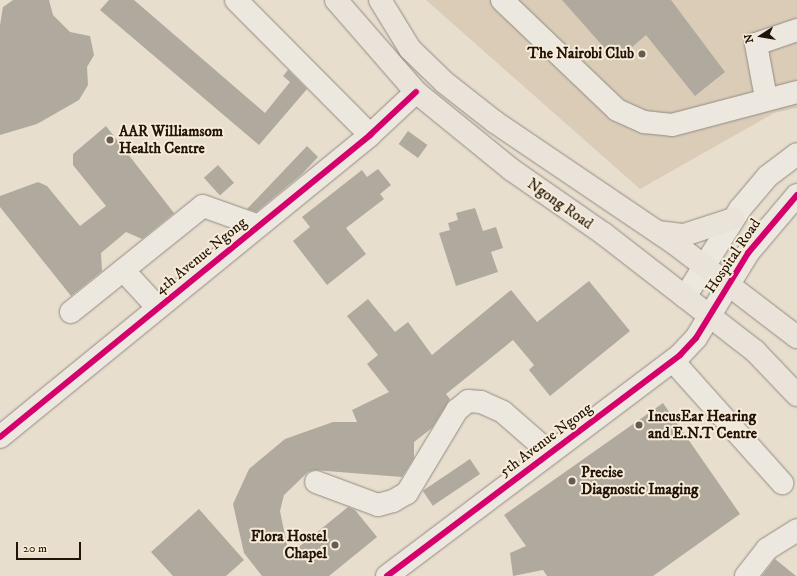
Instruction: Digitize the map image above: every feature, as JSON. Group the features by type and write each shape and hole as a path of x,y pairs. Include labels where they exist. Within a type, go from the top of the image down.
{"main road":[{"name":"Ngong Road","path":"336,0 416,92 512,170 755,350 797,395"},
{"name":"Ngong Road","path":"380,0 410,49 444,82 495,122 657,231 797,337"},
{"path":"657,231 684,235 733,219"}],"street":[{"path":"236,0 370,135"},
{"path":"502,0 617,110 644,122 672,125 766,98 797,92"},
{"path":"766,98 756,44 761,40 797,30"},
{"name":"4th Avenue Ngong","path":"0,437 370,135 416,92"},
{"name":"Hospital Road","path":"685,297 733,219 768,176 797,154"},
{"name":"Hospital Road","path":"709,315 768,226 797,195"},
{"path":"71,312 124,271 203,206 259,226"},
{"path":"124,271 158,308"},
{"name":"5th Avenue Ngong","path":"387,576 673,361 696,338 709,315"},
{"path":"673,361 782,483"},
{"path":"316,482 378,505 393,501 406,493 457,410 468,401 481,402 503,412 550,453"},
{"path":"746,576 767,549 797,530"}],"shaded area":[{"name":"The Nairobi Club","path":"426,0 797,0 797,108 774,113 640,189"}],"building":[{"path":"13,0 49,0 53,15 70,32 90,36 94,55 87,67 88,85 79,100 37,124 0,135 0,25 3,7"},
{"path":"109,0 134,0 265,113 290,82 283,76 288,70 307,89 259,145 100,10"},
{"path":"562,0 671,0 725,72 695,96 646,35 616,61"},
{"path":"106,126 174,213 142,239 126,232 101,253 102,271 71,296 0,207 0,196 38,182 47,186 80,226 106,206 73,165 73,154"},
{"path":"408,131 427,145 418,158 399,144"},
{"path":"307,146 318,157 302,174 256,212 247,209"},
{"path":"218,165 234,183 220,196 204,178"},
{"path":"378,169 391,185 380,194 384,199 346,228 366,254 327,285 293,241 310,227 302,217 362,170 367,177"},
{"path":"475,208 483,231 496,227 503,248 491,252 498,272 456,286 439,233 450,230 448,223 458,220 456,213"},
{"path":"589,281 630,331 550,396 529,370 534,365 513,340 446,394 450,399 432,428 414,442 414,458 402,477 314,470 308,472 284,495 280,511 289,555 348,507 355,510 377,537 329,576 262,576 244,553 233,504 249,469 285,439 333,422 357,422 352,410 389,392 367,364 378,355 347,316 368,299 395,332 408,322 432,355 511,290 537,322"},
{"path":"663,403 740,514 653,576 547,576 543,570 513,576 510,553 526,546 504,515"},
{"path":"470,459 480,474 433,506 423,491"},
{"path":"199,509 244,560 226,576 173,576 151,552"},
{"path":"775,559 796,576 762,576"}],"cycle path":[{"path":"0,437 370,135 416,92"},
{"path":"387,576 680,355 696,338 748,253 797,195"}],"place":[{"name":"The Nairobi Club","path":"642,54"},
{"name":"AAR Williamsom Health Centre","path":"110,140"},
{"name":"IncusEar Hearing and E.N.T Centre","path":"639,425"},
{"name":"Precise Diagnostic Imaging","path":"572,481"},
{"name":"Flora Hostel Chapel","path":"335,545"}]}
